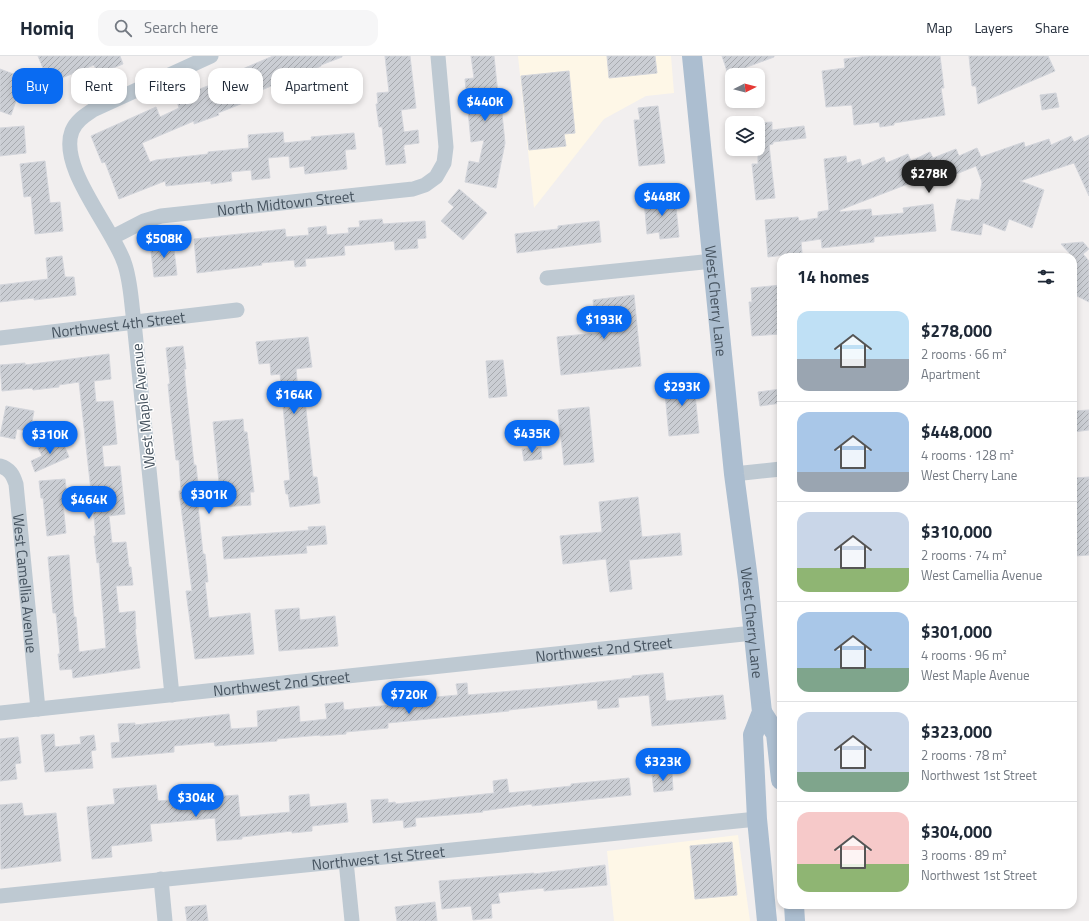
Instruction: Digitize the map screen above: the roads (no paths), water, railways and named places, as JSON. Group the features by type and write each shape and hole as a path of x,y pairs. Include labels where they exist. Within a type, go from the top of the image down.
{"main road":[{"name":"West Cherry Lane","path":"692,56 734,474 748,579 762,712 776,734 777,743"},
{"name":"West Cherry Lane","path":"762,712 753,735 757,819 767,921"},
{"path":"794,909 795,921"}],"street":[{"name":"West Maple Avenue","path":"172,695 128,276 124,262 113,237 97,213 72,164 68,145 72,131 80,119 93,110 211,56"},
{"name":"North Midtown Street","path":"113,237 144,221 161,216 413,189 425,185 436,177 444,163 446,147 438,56"},
{"path":"547,278 713,261"},
{"name":"Northwest 4th Street","path":"0,338 237,310"},
{"name":"West Camellia Avenue","path":"0,466 10,471 14,476 16,484 38,709"},
{"path":"734,474 777,469"},
{"name":"Northwest 2nd Street","path":"0,713 753,633"},
{"name":"Northwest 1st Street","path":"0,896 757,819"},
{"path":"346,861 352,921"},
{"path":"161,879 166,921"}]}
